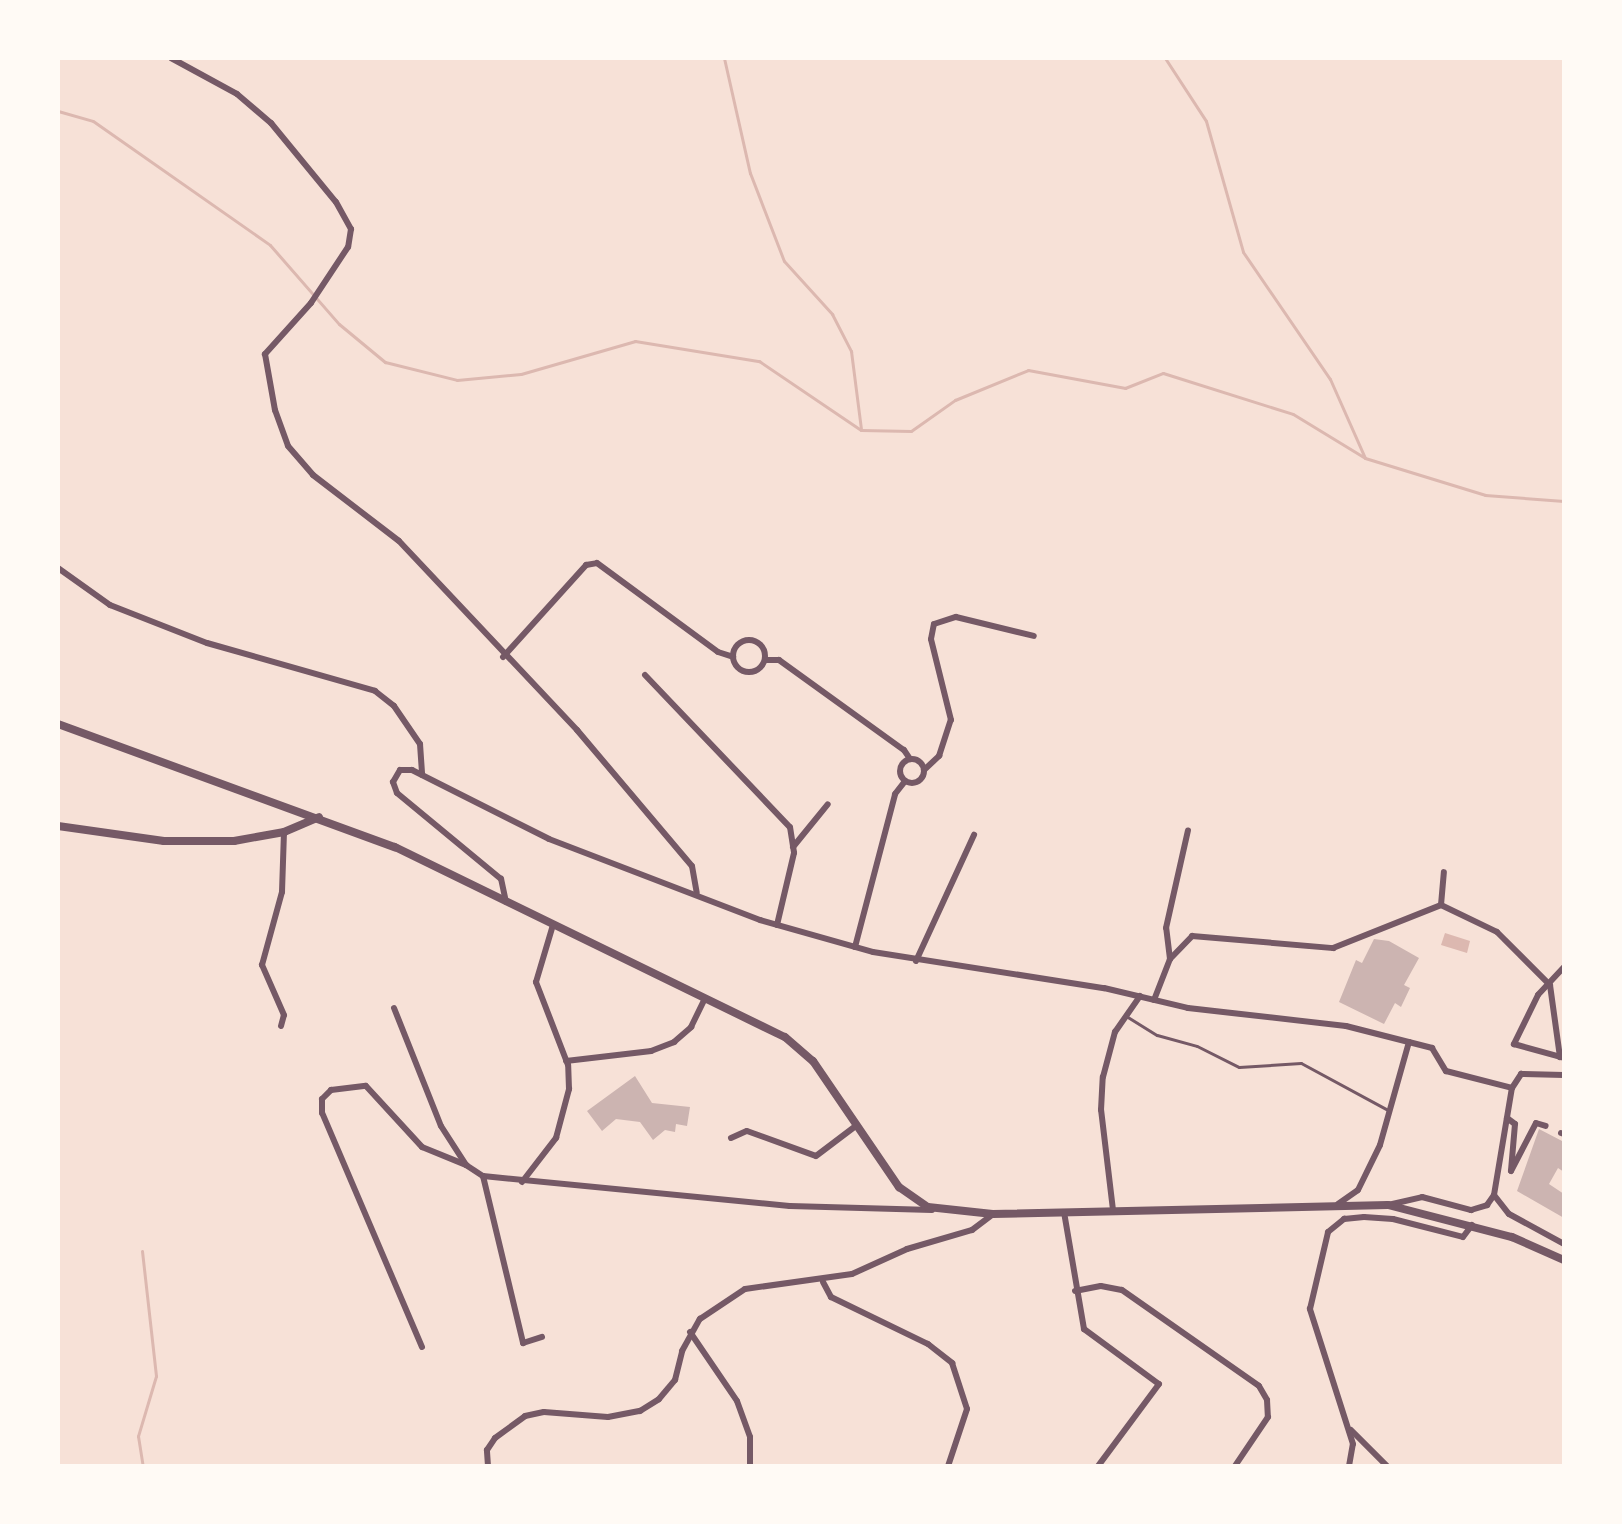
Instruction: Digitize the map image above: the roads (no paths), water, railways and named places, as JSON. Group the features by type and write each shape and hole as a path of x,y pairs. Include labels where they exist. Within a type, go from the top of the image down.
{"street":[{"path":"171,58 237,94 289,142 347,220 351,238 343,255 311,303 269,345 266,362 288,446 313,475 399,541 503,657 586,739 676,845 697,875 697,893"},
{"path":"503,657 586,565 597,563 718,652 733,657 748,672 765,660 779,660 924,770"},
{"path":"58,568 110,605 207,643 375,691 394,706 420,744 422,775"},
{"path":"905,781 918,782 924,770 939,756 952,711 931,639 934,624 956,617 1034,636"},
{"path":"733,657 735,648 751,640 764,651 765,660"},
{"path":"645,675 783,818 793,847"},
{"path":"58,724 395,847 705,998 805,1052 904,1193 939,1210"},
{"path":"855,947 895,794 905,781 902,766 910,759"},
{"path":"506,902 501,879 397,793 393,782 400,770 422,775 521,827 777,925 916,961 1154,1000 1319,1020 1432,1048 1446,1071 1512,1088"},
{"path":"777,925 793,847 828,804"},
{"path":"58,826 191,842 284,832 319,817"},
{"path":"1170,959 1166,928 1188,830"},
{"path":"281,1026 284,1015 262,965 282,892 284,832"},
{"path":"916,961 974,835"},
{"path":"1441,905 1444,872"},
{"path":"1154,1000 1170,959 1197,936 1333,948 1441,905 1497,932 1550,985 1562,1057 1514,1044 1533,1004 1550,985 1564,967"},
{"path":"522,1182 562,1125 570,1078 536,982 553,925"},
{"path":"1113,1210 1101,1095 1108,1050 1125,1015 1140,996"},
{"path":"566,1061 651,1051 674,1042 691,1027 705,998"},
{"path":"394,1008 433,1110 466,1165"},
{"path":"1334,1206 1358,1190 1386,1131 1388,1110 1409,1042"},
{"path":"422,1347 322,1113 322,1099 331,1090 366,1086 422,1147 466,1165 483,1176 522,1182 854,1211 939,1210 993,1214 1388,1205 1422,1197 1478,1210 1494,1195 1512,1088 1521,1074 1564,1075"},
{"path":"1507,1118 1515,1124 1511,1171 1536,1123 1546,1126"},
{"path":"731,1138 747,1131 816,1156 857,1125"},
{"path":"483,1176 523,1343 542,1337"},
{"path":"1494,1195 1509,1214 1564,1244"},
{"path":"1388,1205 1472,1225 1564,1260"},
{"path":"1064,1212 1075,1291 1084,1329 1159,1384 1098,1466"},
{"path":"486,1465 495,1438 525,1416 544,1412 608,1417 640,1411 659,1399 675,1380 690,1332 700,1319 745,1289 823,1282 972,1230 993,1214"},
{"path":"1349,1466 1353,1450 1349,1428 1321,1358 1310,1309 1328,1232 1344,1219 1364,1217 1393,1219 1463,1237 1472,1225"},
{"path":"823,1282 831,1297 928,1344 957,1371 967,1420 948,1466"},
{"path":"1075,1291 1101,1286 1122,1290 1259,1386 1267,1400 1268,1417 1235,1466"},
{"path":"690,1332 737,1401 750,1437 750,1466"},
{"path":"1349,1428 1387,1466"}],"lane":[{"path":"1125,1015 1157,1035 1197,1046 1241,1068 1271,1067 1274,1062 1305,1065 1388,1110"}],"waterway":[{"path":"724,58 750,173 784,261 832,314 851,351 861,429"},
{"path":"1165,58 1206,121 1243,252 1330,379 1365,458"},
{"path":"58,111 93,121 270,245 339,324 385,362 457,380 521,374 635,341 759,361 861,430 911,431 955,400 1028,370 1125,388 1163,373 1293,414 1365,458 1485,495 1564,501"},
{"path":"142,1251 156,1376 138,1436 143,1466"}]}
